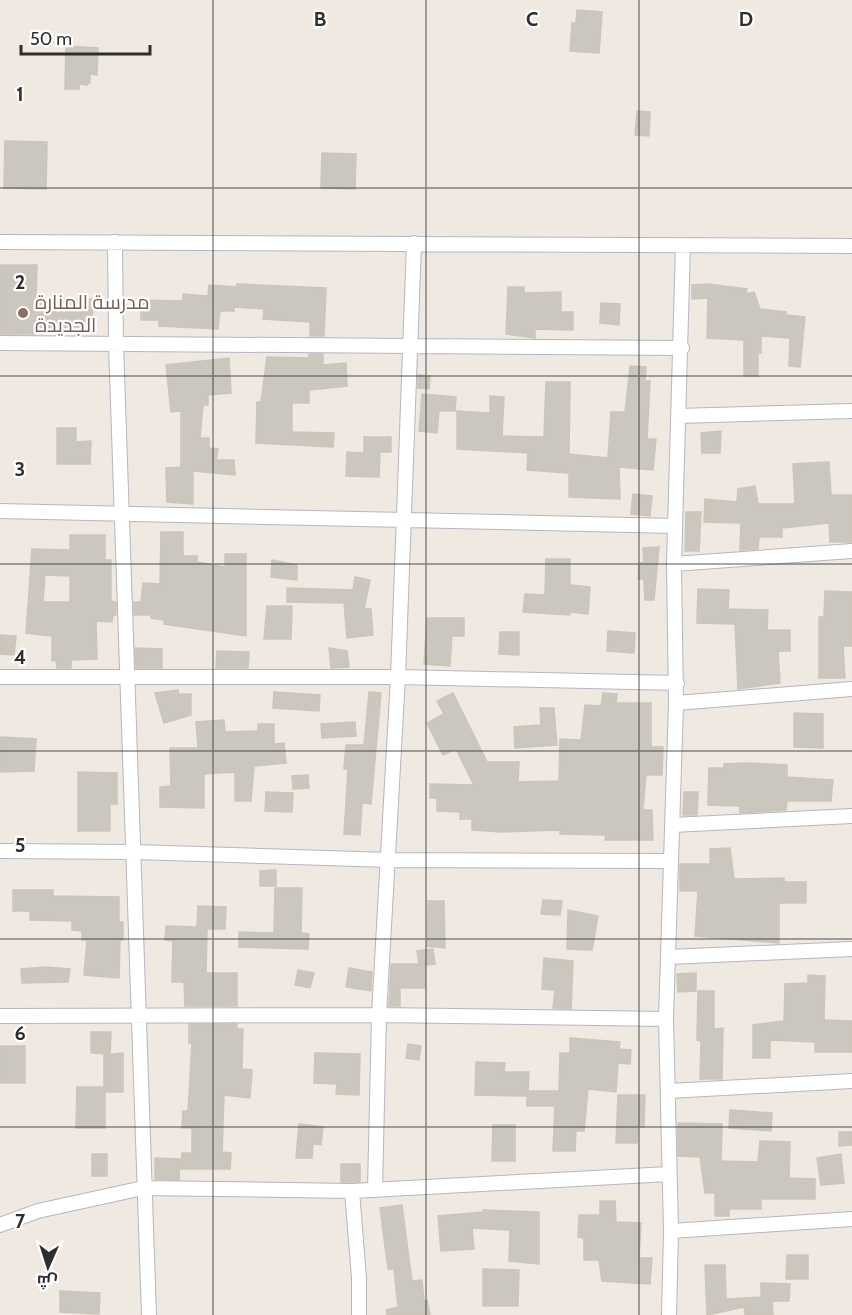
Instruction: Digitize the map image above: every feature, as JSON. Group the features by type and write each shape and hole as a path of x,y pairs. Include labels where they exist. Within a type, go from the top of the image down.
{"street":[{"path":"0,242 852,246"},
{"path":"115,242 116,344 141,1015 143,1188 149,1315"},
{"path":"375,1190 379,1015 398,677 414,243"},
{"path":"669,1315 671,1231 666,1019 677,683 674,564 682,348 683,245"},
{"path":"0,343 682,348"},
{"path":"678,416 852,411"},
{"path":"0,511 675,526"},
{"path":"674,564 852,551"},
{"path":"0,677 398,677 677,683"},
{"path":"676,703 852,689"},
{"path":"672,825 852,816"},
{"path":"0,851 135,852 389,860 671,861"},
{"path":"669,957 852,949"},
{"path":"0,1016 379,1015 666,1019"},
{"path":"669,1092 852,1081"},
{"path":"0,1226 38,1210 143,1188 352,1191 669,1174"},
{"path":"352,1191 359,1278 359,1315"},
{"path":"671,1231 852,1219"}],"building":[{"path":"577,10 602,12 599,53 570,51 572,23 576,23"},
{"path":"66,46 98,48 97,75 90,74 90,82 87,85 79,84 79,89 65,89"},
{"path":"637,111 650,112 649,136 635,135"},
{"path":"5,141 47,142 46,189 4,188"},
{"path":"322,153 356,154 355,189 321,188"},
{"path":"0,265 37,265 36,299 93,299 92,332 35,330 35,334 0,334"},
{"path":"237,284 326,288 324,336 310,336 310,322 263,319 264,309 234,307 234,311 220,311 218,329 159,326 159,320 141,320 141,300 183,301 183,294 208,296 209,285 237,287"},
{"path":"708,284 747,289 746,294 754,292 760,309 805,317 800,367 789,366 790,338 761,336 758,376 744,376 744,340 707,338 708,298 692,299 692,285"},
{"path":"508,287 524,287 524,293 561,292 561,312 573,312 573,330 535,329 535,338 506,334"},
{"path":"601,303 620,304 619,325 600,323"},
{"path":"309,354 323,354 323,365 346,363 347,386 309,390 309,403 292,403 292,432 334,433 333,447 256,443 257,402 261,402 267,357 309,358"},
{"path":"229,358 231,393 208,395 208,405 203,405 200,438 209,438 209,448 218,449 216,460 234,460 235,475 193,471 193,504 167,502 166,468 181,467 181,411 171,412 166,365"},
{"path":"630,366 646,367 645,381 650,381 647,439 656,439 653,470 619,467 620,499 569,497 569,473 527,470 528,453 457,449 457,411 490,413 490,396 504,397 502,436 544,437 546,382 570,382 569,454 608,458 611,412 625,412"},
{"path":"418,375 430,376 429,389 418,388"},
{"path":"422,394 456,397 455,411 439,411 437,433 419,431"},
{"path":"57,428 76,428 76,442 91,441 90,464 57,464"},
{"path":"721,431 720,453 702,453 701,433"},
{"path":"364,437 391,437 391,452 380,452 379,477 346,476 347,452 364,453"},
{"path":"829,462 831,495 852,495 852,542 830,542 829,523 782,528 782,537 759,537 758,549 740,550 741,523 704,522 705,499 737,502 738,489 755,486 758,504 795,504 793,464"},
{"path":"633,494 652,496 650,516 631,514"},
{"path":"686,512 701,512 699,551 685,551"},
{"path":"161,532 183,532 183,556 197,556 197,562 225,567 225,554 246,554 246,636 164,624 164,620 151,618 151,615 134,615 134,602 141,602 143,583 160,584"},
{"path":"70,535 105,535 105,560 111,560 111,601 116,602 116,615 113,615 112,622 96,621 97,659 71,660 71,668 57,668 56,660 52,661 52,636 26,633 32,549 70,550","holes":["45,575 70,576 70,602 43,602"]},
{"path":"659,547 654,600 645,600 644,579 638,579 639,563 644,563 643,548"},
{"path":"546,559 570,559 570,585 590,587 588,614 523,612 525,594 545,595"},
{"path":"272,560 297,565 297,580 271,577"},
{"path":"355,577 370,580 364,609 371,609 373,635 347,638 344,603 287,602 287,588 353,590"},
{"path":"698,589 729,590 728,609 768,610 767,630 790,630 790,651 778,651 780,683 738,689 735,624 697,623"},
{"path":"825,591 852,592 852,646 843,646 845,678 819,678 819,617 824,617"},
{"path":"267,606 292,606 291,639 264,639"},
{"path":"427,618 464,618 464,636 452,636 450,666 424,664"},
{"path":"608,631 635,633 634,653 607,651"},
{"path":"500,632 519,632 519,655 499,654"},
{"path":"0,635 16,636 14,655 0,654"},
{"path":"135,648 162,649 162,668 136,668"},
{"path":"329,648 347,651 349,667 331,668"},
{"path":"217,651 249,652 248,668 216,668"},
{"path":"178,690 179,694 191,694 191,715 164,723 155,693"},
{"path":"274,692 320,695 319,711 273,708"},
{"path":"369,692 381,693 371,804 362,803 360,835 344,834 348,769 344,769 346,745 364,745"},
{"path":"453,693 487,762 519,762 518,782 559,781 560,739 581,740 585,705 601,706 603,693 617,694 616,703 651,703 651,747 663,747 662,775 646,775 643,810 652,810 653,840 605,840 606,835 560,834 560,830 502,832 472,830 472,819 460,819 460,812 437,811 437,798 430,798 430,784 474,785 456,749 443,755 427,723 444,714 437,701"},
{"path":"540,708 554,708 557,745 515,748 514,727 541,725"},
{"path":"794,713 823,714 823,748 794,747"},
{"path":"224,720 225,732 258,731 258,724 274,724 274,744 284,743 286,763 254,766 251,801 235,801 235,772 204,774 204,808 160,807 160,787 171,786 170,748 198,748 196,722"},
{"path":"355,722 356,736 322,738 321,724"},
{"path":"0,737 36,739 34,771 0,772"},
{"path":"724,764 787,765 787,777 833,780 831,801 787,801 786,810 740,813 740,806 708,805 709,768 724,768"},
{"path":"78,772 117,773 117,804 110,804 110,831 78,831"},
{"path":"308,775 309,788 293,789 292,776"},
{"path":"266,792 293,793 292,812 265,811"},
{"path":"684,792 698,792 697,815 683,815"},
{"path":"730,848 734,879 784,878 784,882 806,882 806,903 779,903 779,943 695,936 698,891 680,891 680,864 710,864 710,849"},
{"path":"276,870 276,886 260,886 260,871"},
{"path":"275,888 302,888 301,933 309,934 308,949 239,947 239,932 274,933"},
{"path":"13,890 53,890 53,896 119,897 119,922 123,922 123,940 120,940 119,978 84,975 87,940 82,940 82,931 72,930 72,921 30,920 30,911 13,911"},
{"path":"543,900 562,901 560,915 541,914"},
{"path":"428,901 444,901 445,948 427,946"},
{"path":"198,906 226,907 225,929 207,929 206,973 237,973 237,1006 185,1006 184,982 172,982 173,941 165,940 166,926 197,927"},
{"path":"568,910 598,916 592,950 567,949"},
{"path":"433,949 435,964 425,965 425,988 400,988 400,1006 389,1006 391,964 419,964 417,951"},
{"path":"544,958 573,961 571,1009 553,1008 555,990 542,989"},
{"path":"45,967 70,969 68,982 22,983 21,969"},
{"path":"349,968 372,972 371,991 346,987"},
{"path":"298,970 314,973 310,988 295,985"},
{"path":"696,973 696,991 678,992 677,974"},
{"path":"808,975 825,976 824,1020 852,1021 852,1052 815,1052 815,1042 770,1040 770,1058 753,1058 753,1025 784,1021 785,984 808,983"},
{"path":"698,991 714,991 714,1029 723,1028 722,1079 700,1079 701,1041 697,1040"},
{"path":"189,1024 237,1024 237,1029 243,1029 242,1069 252,1070 250,1098 224,1095 222,1152 231,1153 230,1169 181,1169 182,1153 192,1153 192,1128 182,1128 183,1111 188,1111 192,1043 189,1043"},
{"path":"91,1032 111,1032 110,1054 91,1053"},
{"path":"570,1038 620,1042 619,1049 631,1050 630,1064 618,1063 616,1092 588,1089 584,1131 576,1131 575,1151 553,1151 555,1106 527,1106 527,1096 475,1095 476,1062 505,1063 504,1072 529,1072 528,1091 559,1091 560,1053 570,1053"},
{"path":"408,1044 421,1046 419,1060 406,1058"},
{"path":"0,1046 25,1046 25,1083 0,1083"},
{"path":"123,1053 123,1092 105,1092 105,1128 76,1128 77,1087 104,1087 104,1055"},
{"path":"315,1053 360,1054 359,1095 336,1094 337,1084 314,1083"},
{"path":"618,1095 645,1095 644,1127 638,1127 637,1143 616,1143"},
{"path":"730,1110 772,1113 771,1131 729,1128"},
{"path":"678,1123 722,1124 721,1161 758,1162 760,1141 790,1142 789,1178 815,1179 815,1199 761,1199 761,1209 729,1209 729,1216 715,1216 715,1193 705,1193 700,1157 678,1156"},
{"path":"299,1124 323,1127 321,1145 313,1144 312,1158 296,1158"},
{"path":"493,1125 515,1125 515,1161 492,1161"},
{"path":"839,1132 852,1132 852,1145 839,1146"},
{"path":"92,1154 107,1154 107,1176 92,1176"},
{"path":"841,1154 844,1183 821,1185 817,1158"},
{"path":"155,1158 180,1159 179,1180 155,1179"},
{"path":"341,1164 360,1164 360,1182 341,1182"},
{"path":"600,1201 615,1201 616,1222 641,1223 639,1258 652,1258 650,1284 602,1281 599,1260 584,1260 584,1238 578,1237 579,1215 600,1215"},
{"path":"402,1205 412,1281 422,1280 424,1301 427,1300 430,1315 387,1315 386,1310 398,1307 394,1269 388,1269 380,1208"},
{"path":"483,1210 539,1212 539,1264 509,1261 510,1230 472,1228 474,1249 441,1251 438,1216 483,1212"},
{"path":"787,1255 808,1255 808,1279 786,1279"},
{"path":"705,1265 725,1265 726,1299 761,1297 761,1283 790,1284 789,1301 772,1301 773,1315 745,1315 744,1307 707,1315"},
{"path":"483,1269 519,1270 518,1306 483,1306"},
{"path":"60,1291 100,1293 99,1314 60,1312"}],"place":[{"name":"مدرسة المنارة الجديدة","path":"23,313"}]}
